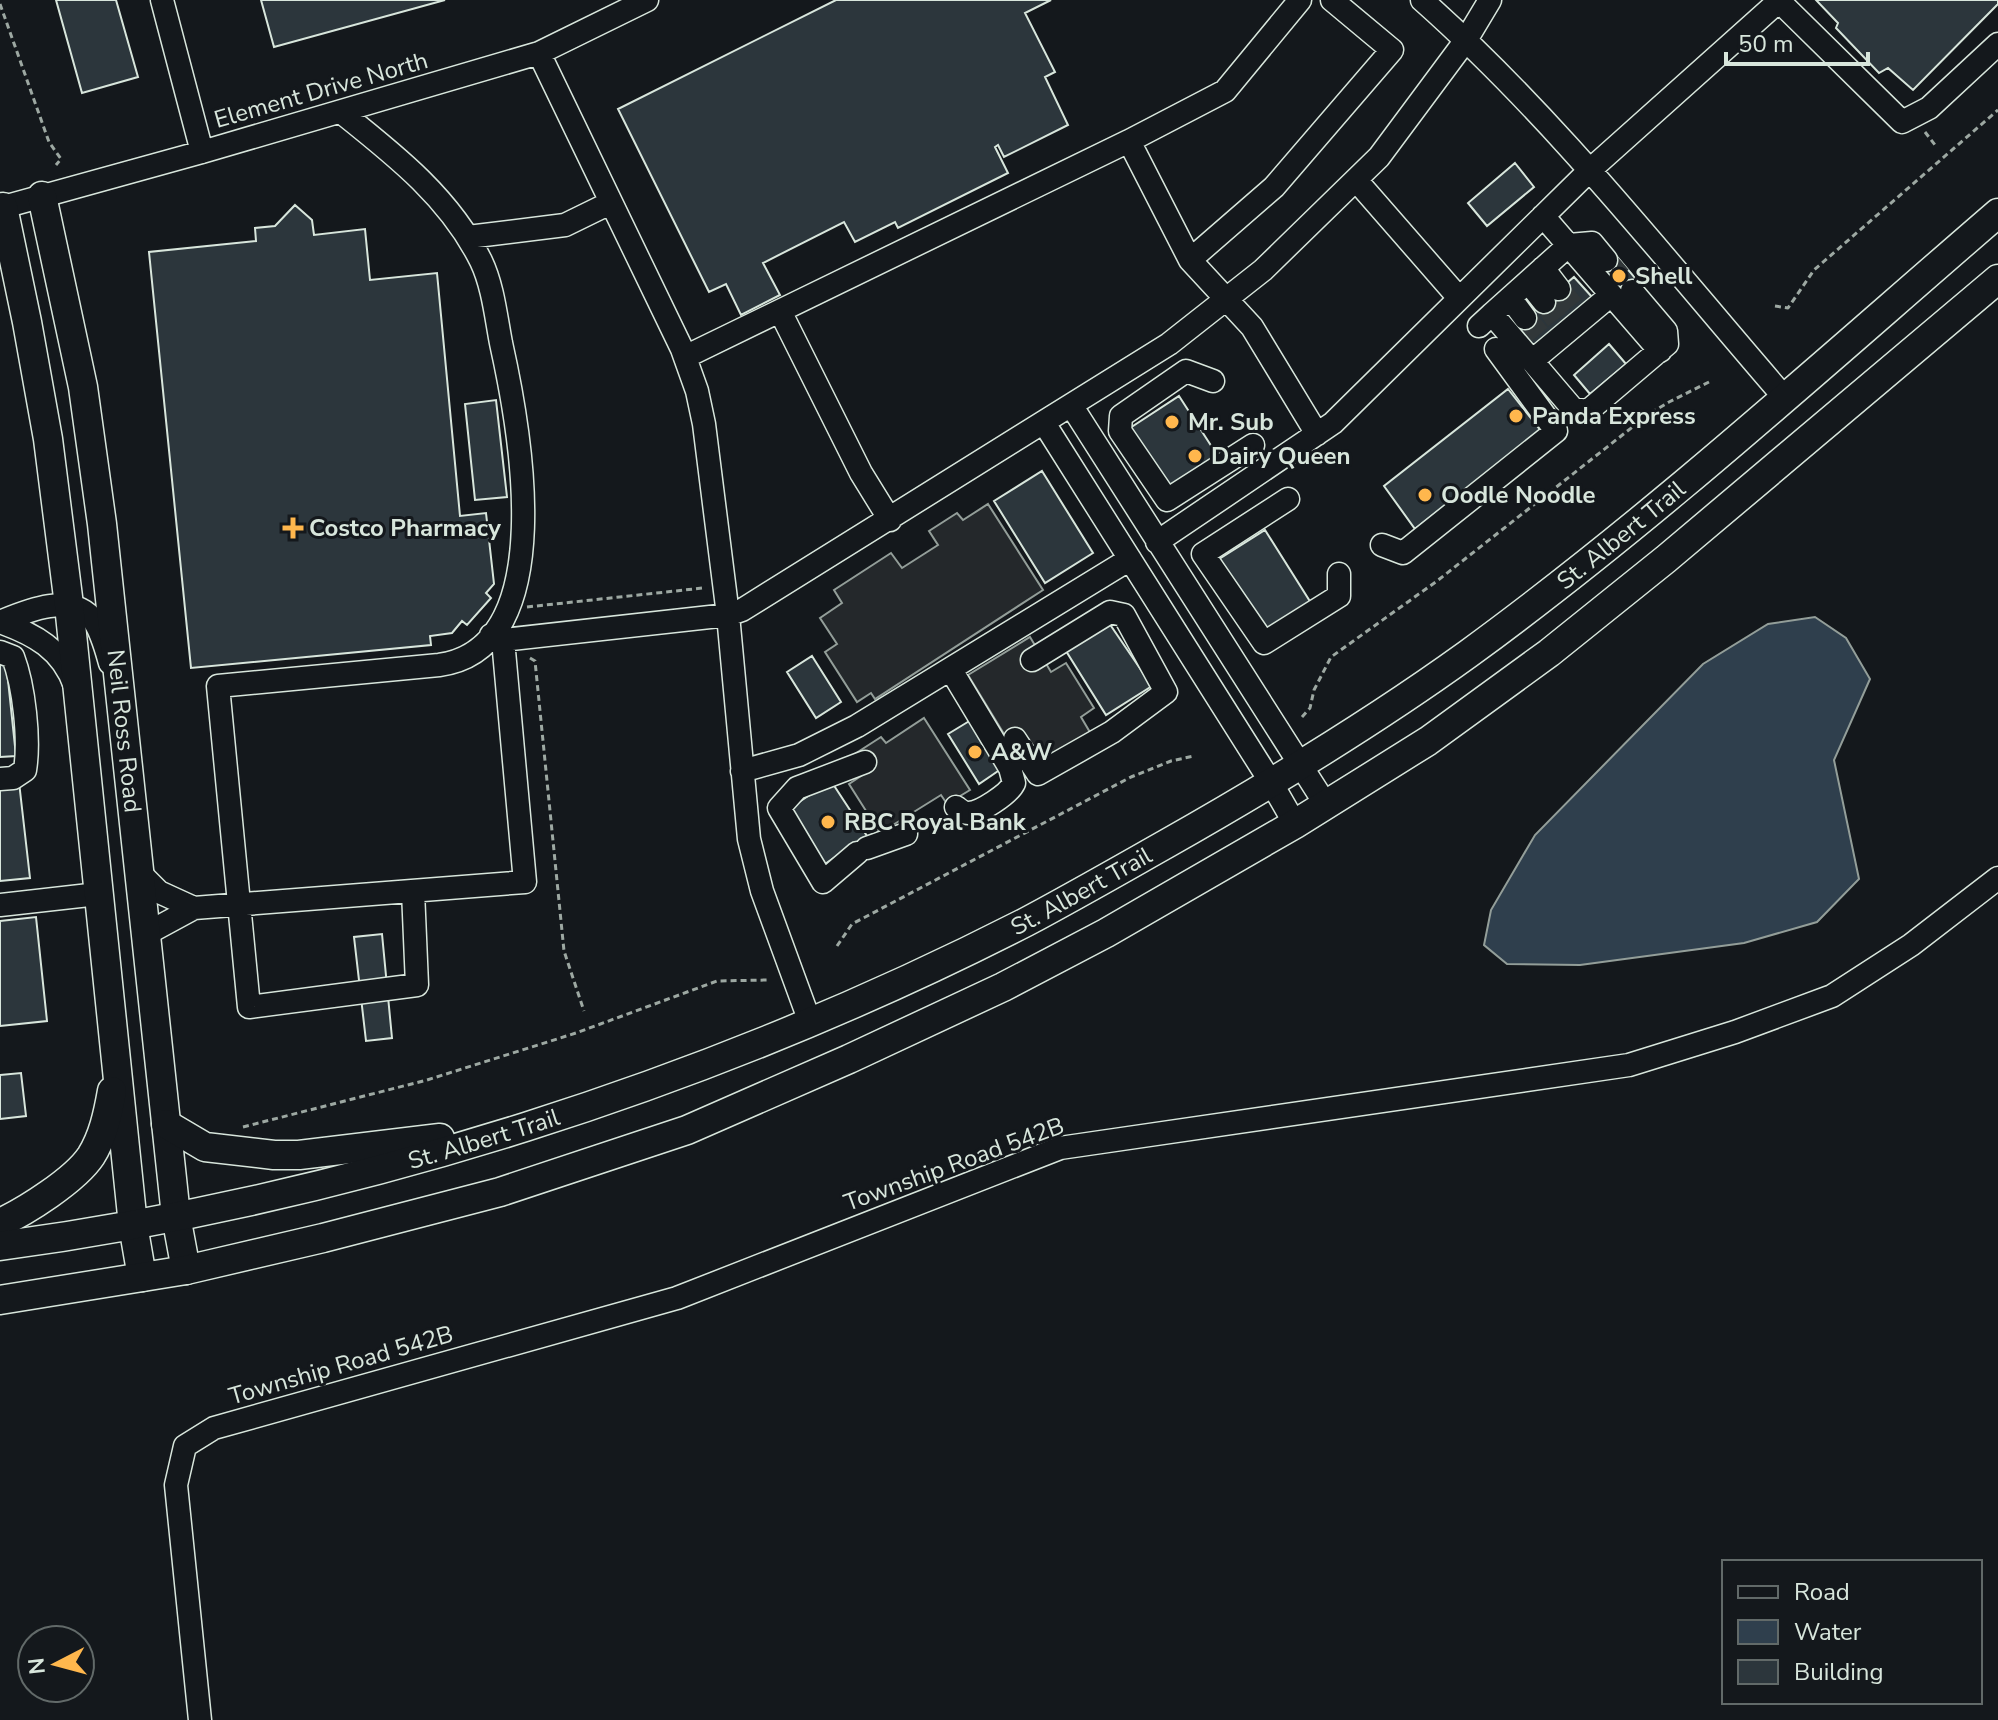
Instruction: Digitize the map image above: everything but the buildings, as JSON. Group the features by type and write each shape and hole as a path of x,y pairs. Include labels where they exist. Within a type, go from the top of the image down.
{"main road":[{"name":"Neil Ross Road","path":"42,196 83,387 102,524 176,1216 186,1270"},
{"name":"Neil Ross Road","path":"1,208 27,322 48,439 69,605 133,1225 142,1277"},
{"name":"St. Albert Trail","path":"0,1246 176,1216 306,1187 459,1146 620,1094 810,1022 1025,922 1272,784 1490,637 1635,524 1998,213"},
{"name":"St. Albert Trail","path":"0,1300 186,1270 500,1192 687,1130 1003,987 1106,933 1295,824 1428,741 1549,653 1666,559 1998,279"},
{"path":"0,1223 52,1190 90,1158 108,1115 116,1063"},
{"path":"166,1124 205,1147 266,1154 299,1155 437,1136 459,1146"}],"street":[{"path":"162,0 202,152"},
{"path":"685,357 1129,141 1225,91 1300,0"},
{"path":"1190,260 1274,187 1392,50 1332,0"},
{"path":"1422,0 1466,40 1590,170 1784,397"},
{"path":"413,891 417,985 249,1007 218,686 452,664 465,660 500,638 728,615 761,599 1169,344 1228,300 1297,239 1379,157 1466,40 1490,0"},
{"name":"Element Drive North","path":"1,208 539,53 643,1"},
{"path":"1157,542 1333,423 1590,170 1779,1 1902,122 1929,108 1998,44"},
{"path":"539,53 685,357 697,391 704,424 728,615 749,839 754,863 810,1022"},
{"path":"146,934 194,908 525,882 500,638 517,588 524,517 515,404 485,272 468,237 425,183 341,112"},
{"path":"1129,141 1190,260 1252,327 1317,434"},
{"path":"1356,180 1459,298"},
{"path":"468,237 565,225 610,203"},
{"path":"1543,216 1569,245 1621,293 1660,351 1588,411 1580,412 1573,409 1541,349 1485,320 1569,245 1592,243 1606,260"},
{"path":"1535,275 1552,296"},
{"path":"1541,349 1571,321 1621,293"},
{"path":"1510,298 1525,318"},
{"path":"780,311 861,473 890,520"},
{"path":"1382,545 1403,553 1556,431 1496,349"},
{"path":"1213,381 1186,371 1121,416 1120,431 1167,500 1253,445"},
{"path":"1071,405 1326,805"},
{"path":"1044,423 1295,824"},
{"path":"1288,499 1203,554 1264,643 1339,596 1339,574"},
{"path":"742,771 799,755 857,726 1130,559"},
{"path":"78,705 71,675 54,651 32,634 0,622 29,610 69,605 85,612 98,629 111,664 124,730"},
{"path":"1015,739 1038,774 1112,732 1166,692 1124,615 1110,612 1032,660"},
{"path":"0,652 13,657 19,673 27,755 25,770 13,778 0,779"},
{"path":"951,670 1010,768 1014,783 1007,794 973,812 963,812 956,807"},
{"path":"865,762 797,788 779,808 823,882 862,850 906,834"},
{"path":"139,872 159,892 194,908"},
{"name":"Township Road 542B","path":"200,1720 176,1485 185,1446 214,1428 677,1298 1060,1148 1629,1065 1735,1032 1832,996 1911,945 1998,878"},
{"path":"0,905 98,894"}],"path":[{"path":"0,4 49,142 61,159 56,165"},
{"path":"1775,306 1788,308 1814,270 1998,110"},
{"path":"1302,717 1310,708 1314,690 1331,657 1437,581 1637,423 1669,402 1709,382"},
{"path":"507,610 706,588"},
{"path":"500,638 535,661 564,951 584,1011"},
{"path":"837,946 852,924 1131,777 1171,761 1194,756"},
{"path":"235,1135 242,1127 427,1080 576,1033 717,981 768,980"}],"shaded area":[{"path":"988,504 1043,590 875,699 871,693 857,702 825,652 837,644 820,618 842,603 834,590 891,553 902,568 938,545 929,531 957,513 963,520"},
{"path":"1030,637 1051,672 1066,663 1094,708 1081,717 1091,734 1043,764 1018,757 968,675"},
{"path":"924,718 970,790 947,804 941,795 880,833 849,784 861,776 850,757 881,737 886,743"}],"water":[{"path":"1815,617 1846,638 1870,679 1834,760 1859,879 1817,922 1744,943 1580,965 1507,964 1484,945 1491,910 1535,835 1703,664 1768,624"}],"tunnel":[{"path":"1606,260 1632,291"},
{"path":"1559,289 1576,310"},
{"path":"1544,302 1560,324"},
{"path":"1525,318 1543,339"}],"place":[{"name":"Shell","path":"1619,276"},
{"name":"Panda Express","path":"1516,416"},
{"name":"Mr. Sub","path":"1172,422"},
{"name":"Dairy Queen","path":"1195,456"},
{"name":"Oodle Noodle","path":"1425,495"},
{"name":"Costco Pharmacy","path":"293,528"},
{"name":"A&W","path":"975,752"},
{"name":"RBC Royal Bank","path":"828,822"}]}
